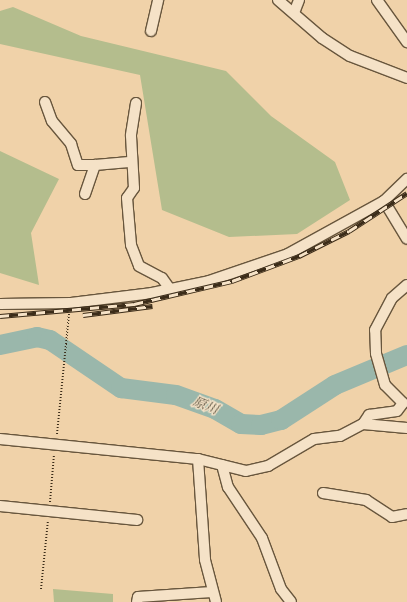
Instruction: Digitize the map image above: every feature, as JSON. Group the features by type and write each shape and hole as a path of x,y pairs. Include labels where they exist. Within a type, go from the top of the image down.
{"street":[{"path":"151,31 158,0"},
{"path":"278,0 322,38 350,56 407,78"},
{"path":"294,13 299,0"},
{"path":"377,0 407,42"},
{"path":"45,102 52,121 71,144 78,166 132,162"},
{"path":"136,103 132,162 134,188 127,198 133,259 138,266 162,278 170,289"},
{"path":"84,194 96,165"},
{"path":"0,304 71,303 170,289 208,281 288,254 384,200 407,179"},
{"path":"384,200 407,238"},
{"path":"364,424 369,415 397,411 406,401 385,385 376,354 375,330 392,298 407,285"},
{"path":"0,439 198,459 246,471 268,466 314,439 340,436 364,424 407,428"},
{"path":"198,459 205,560 212,592 216,602"},
{"path":"222,465 228,487 262,538 281,589 291,602"},
{"path":"323,494 366,500 392,516 407,514"},
{"path":"0,506 137,520"},
{"path":"137,602 138,597 212,592"}],"path":[{"path":"57,433 71,303"}],"green space":[{"path":"13,7 81,36 226,71 271,116 335,162 350,200 297,234 229,237 162,210 140,75 0,44 0,11"},
{"path":"0,151 59,179 31,233 39,285 0,273"},
{"path":"53,589 113,594 113,602 54,602"}],"waterway":[{"name":"原川","path":"0,345 37,337 50,340 121,388 176,395 215,409 241,424 261,425 281,420 335,385 407,355"}],"railway":[{"path":"0,316 134,304 232,281 299,256 349,231 407,193"},
{"path":"83,315 152,306"}]}
